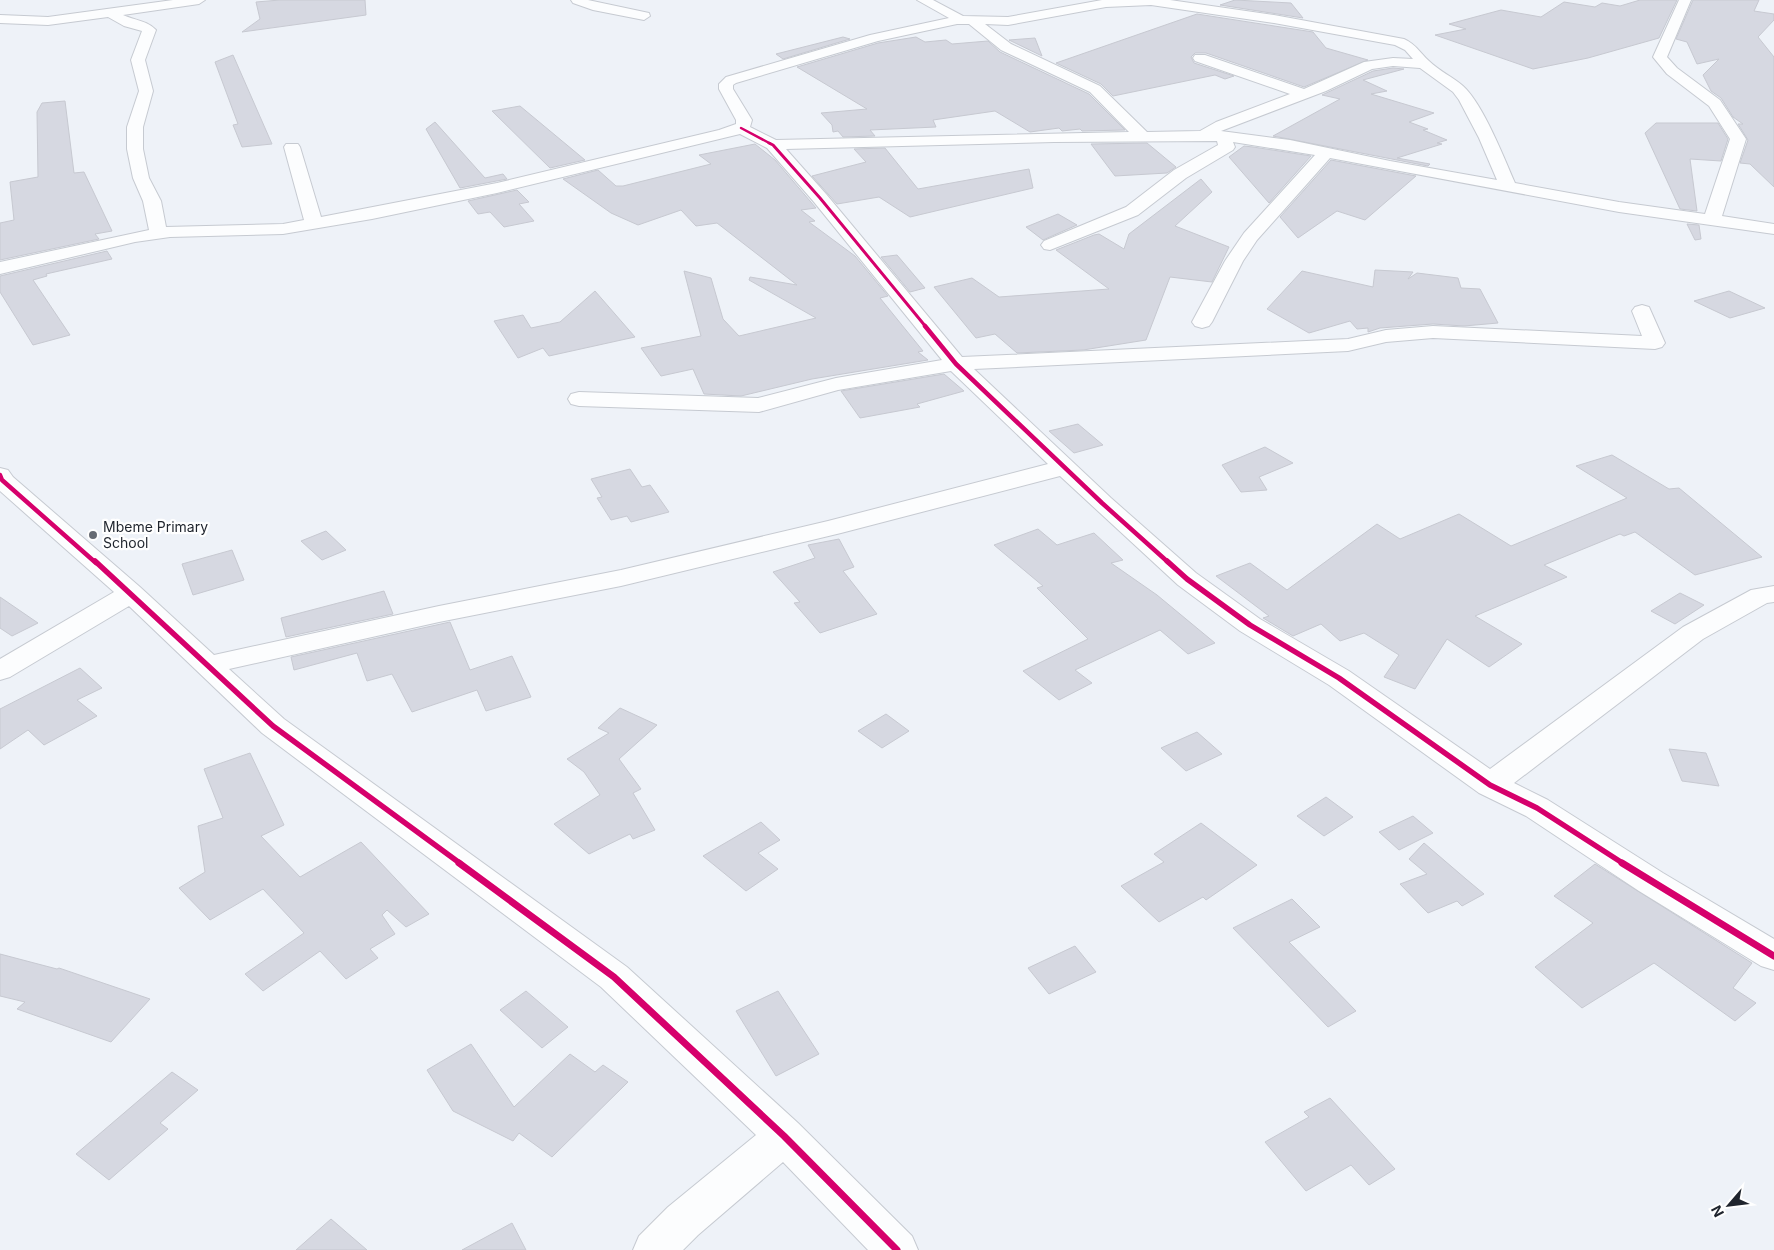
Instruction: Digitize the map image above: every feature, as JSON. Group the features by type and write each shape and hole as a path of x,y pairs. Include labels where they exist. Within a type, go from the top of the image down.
{"street":[{"path":"0,19 48,20 199,0"},
{"path":"577,0 593,6 644,16"},
{"path":"923,0 965,21 1006,47 1095,89 1141,135"},
{"path":"1685,0 1660,56 1672,72 1715,104 1738,139 1712,220"},
{"path":"741,128 744,125 744,120 726,89 726,84 743,75 807,59 874,38 965,21 1008,21 1106,3 1151,1 1283,20 1399,42 1410,47 1424,64 1458,89 1466,98 1509,188"},
{"path":"110,13 129,23 146,27 149,30 138,60 146,91 135,128 135,148 141,178 152,201 159,234"},
{"path":"1200,58 1304,94"},
{"path":"1204,135 1221,125 1261,112 1321,88 1376,63 1424,64"},
{"path":"0,268 108,243 159,234 282,229 420,205 741,128 773,145 820,198 956,364 1102,503 1187,579 1250,624 1339,678 1490,785 1537,808 1651,882 1774,956"},
{"path":"773,145 1141,135 1223,136 1290,145 1509,188 1774,229"},
{"path":"1050,245 1132,211 1180,174 1227,147 1223,136"},
{"path":"292,148 314,223"},
{"path":"1202,322 1234,261 1250,237 1326,153"},
{"path":"579,399 760,405 836,384 956,364 1348,345 1386,336 1433,332 1655,343 1642,311"},
{"path":"208,665 439,614 621,578 832,528 1065,467"},
{"path":"1,478 131,593 273,726 614,977 784,1136 897,1250"},
{"path":"0,671 131,593"},
{"path":"1490,785 1694,633 1760,596 1774,594"},
{"path":"654,1250 683,1221 784,1136"}],"building":[{"path":"280,0 365,0 366,15 242,32 260,19 256,2"},
{"path":"1235,0 1291,3 1303,18 1220,5"},
{"path":"1640,0 1677,0 1659,38 1588,58 1533,69 1435,35 1466,29 1449,24 1501,10 1541,17 1564,2 1595,7 1602,3 1620,6"},
{"path":"1693,0 1759,0 1754,11 1774,14 1774,20 1758,37 1774,57 1774,187 1750,164 1740,163 1748,140 1738,124 1743,124 1733,117 1721,98 1711,91 1703,75 1719,59 1697,64 1687,42 1676,39"},
{"path":"1197,14 1313,32 1326,48 1368,60 1304,87 1206,53 1195,53 1191,57 1194,63 1234,76 1225,79 1215,75 1113,96 1101,84 1056,63"},
{"path":"843,37 850,39 783,59 776,54"},
{"path":"916,37 925,42 946,40 952,44 988,41 1000,52 1089,94 1125,130 1082,131 1080,129 1062,131 1059,128 1030,132 995,111 933,120 936,127 870,130 875,136 843,137 838,131 833,132 832,125 821,113 867,109 797,67 878,43"},
{"path":"1035,38 1042,56 1009,40"},
{"path":"233,55 272,144 242,147 233,125 238,124 215,62"},
{"path":"1393,68 1404,69 1363,80 1387,91 1371,94 1434,113 1409,122 1428,129 1423,130 1447,140 1437,143 1442,144 1397,158 1430,164 1428,166 1273,136 1340,99 1322,95 1373,71"},
{"path":"65,101 74,173 84,172 112,231 95,234 99,239 0,260 0,223 14,220 10,182 38,177 37,112 42,103"},
{"path":"520,106 585,160 550,168 492,111"},
{"path":"435,122 485,178 503,174 507,179 460,188 426,129"},
{"path":"1656,123 1718,123 1728,139 1721,161 1690,159 1697,211 1680,209 1645,133"},
{"path":"1147,143 1176,167 1167,173 1115,176 1091,144"},
{"path":"755,144 775,160 816,208 801,210 815,221 809,222 855,256 888,296 880,298 923,351 918,352 928,360 812,379 741,396 704,394 693,369 661,376 641,348 701,336 684,271 711,278 723,319 739,336 816,318 749,280 750,277 797,285 717,223 696,226 681,210 638,225 611,213 563,179 598,170 616,186 623,186 711,164 699,155"},
{"path":"1244,146 1311,156 1269,203 1229,157"},
{"path":"885,148 918,189 1029,169 1033,188 910,217 879,197 837,204 812,176 866,162 854,149"},
{"path":"1331,160 1416,176 1365,220 1337,211 1298,238 1280,217"},
{"path":"1201,179 1212,192 1175,226 1229,247 1212,282 1170,277 1146,340 1083,350 1017,353 995,334 976,338 934,287 972,278 999,297 1109,289 1056,250 1099,234 1124,249 1129,234"},
{"path":"517,190 529,202 519,204 534,221 504,227 490,212 478,214 468,201"},
{"path":"1058,214 1077,225 1043,240 1026,227"},
{"path":"1687,224 1699,225 1701,239 1695,240"},
{"path":"107,251 112,259 46,274 47,276 33,280 70,335 33,345 0,292 0,276"},
{"path":"897,255 925,288 910,292 881,257"},
{"path":"1375,270 1413,272 1408,279 1417,273 1458,278 1461,288 1480,289 1498,323 1464,326 1433,324 1380,328 1368,332 1368,328 1357,329 1350,321 1309,333 1267,309 1302,271 1373,287"},
{"path":"595,291 635,337 549,356 543,348 518,358 494,321 523,315 531,328 560,322"},
{"path":"1729,291 1765,308 1730,318 1694,301"},
{"path":"944,374 964,391 917,404 920,407 860,418 841,391"},
{"path":"1078,424 1103,445 1074,453 1049,431"},
{"path":"1265,447 1293,463 1259,477 1267,490 1241,492 1222,465"},
{"path":"1612,455 1669,489 1679,488 1762,557 1695,575 1635,532 1624,536 1620,534 1544,565 1567,577 1475,616 1522,644 1489,667 1447,639 1415,689 1384,677 1399,655 1364,633 1340,641 1321,624 1293,636 1263,618 1269,616 1216,576 1250,563 1287,590 1377,524 1400,539 1459,514 1511,546 1627,498 1576,466"},
{"path":"630,469 642,487 650,485 669,512 631,522 627,516 611,520 597,498 602,497 591,479"},
{"path":"1038,529 1057,545 1094,533 1123,560 1111,563 1157,595 1215,643 1188,654 1160,630 1075,670 1092,683 1059,700 1023,671 1088,639 1037,588 1043,586 994,545"},
{"path":"326,531 346,550 322,560 301,541"},
{"path":"839,539 854,567 843,571 877,614 820,633 794,603 800,602 773,572 815,558 808,545"},
{"path":"232,550 244,580 193,595 182,564"},
{"path":"384,591 393,614 286,637 281,618"},
{"path":"1680,593 1704,605 1675,624 1651,611"},
{"path":"0,597 38,623 12,636 0,628"},
{"path":"450,622 470,670 512,656 531,697 486,711 477,690 412,712 392,674 367,681 357,653 294,670 291,657"},
{"path":"80,668 102,688 77,700 97,716 44,745 28,730 0,749 0,709"},
{"path":"620,708 657,725 619,759 641,789 633,793 655,830 633,839 630,834 589,854 554,824 600,795 584,772 567,759 609,733 598,728"},
{"path":"886,714 909,731 882,748 858,731"},
{"path":"1197,732 1222,754 1186,771 1161,748"},
{"path":"1669,749 1706,753 1719,786 1682,781"},
{"path":"250,753 284,825 261,836 300,877 361,842 429,914 406,927 387,910 382,915 395,934 370,949 378,958 346,979 320,951 263,991 245,974 304,933 263,889 210,920 179,888 205,872 198,826 223,818 204,769"},
{"path":"1326,797 1353,817 1324,836 1297,816"},
{"path":"1413,816 1433,833 1399,850 1379,832"},
{"path":"761,822 780,840 758,853 778,869 746,891 703,856"},
{"path":"1201,823 1257,865 1206,900 1203,897 1159,922 1121,886 1164,862 1154,854"},
{"path":"1424,843 1484,894 1462,906 1457,901 1428,913 1400,884 1427,874 1409,859"},
{"path":"1595,864 1752,963 1733,988 1756,1003 1735,1021 1654,963 1582,1008 1535,967 1593,923 1554,896"},
{"path":"1292,899 1320,927 1289,942 1356,1011 1328,1027 1233,928"},
{"path":"1075,946 1096,972 1049,994 1028,968"},
{"path":"0,954 59,968 150,999 111,1042 17,1009 25,1002 0,996"},
{"path":"526,991 568,1027 542,1048 500,1010"},
{"path":"778,991 819,1054 776,1076 736,1011"},
{"path":"471,1044 514,1107 570,1054 595,1072 603,1065 628,1082 552,1157 519,1133 513,1141 453,1111 427,1070"},
{"path":"172,1072 198,1090 160,1123 168,1129 109,1180 76,1154"},
{"path":"1330,1098 1395,1169 1369,1185 1351,1165 1306,1191 1265,1142 1309,1117 1304,1112"},
{"path":"331,1219 367,1250 296,1250"},
{"path":"512,1223 526,1250 462,1250"}],"cycle path":[{"path":"741,128 773,145 820,198 956,364 1102,503 1187,579 1250,625 1339,678 1490,785 1537,808 1651,882 1774,956"},
{"path":"0,475 2,480 131,593 273,726 614,977 784,1136 897,1250"}],"place":[{"name":"Mbeme Primary School","path":"93,535"}]}
